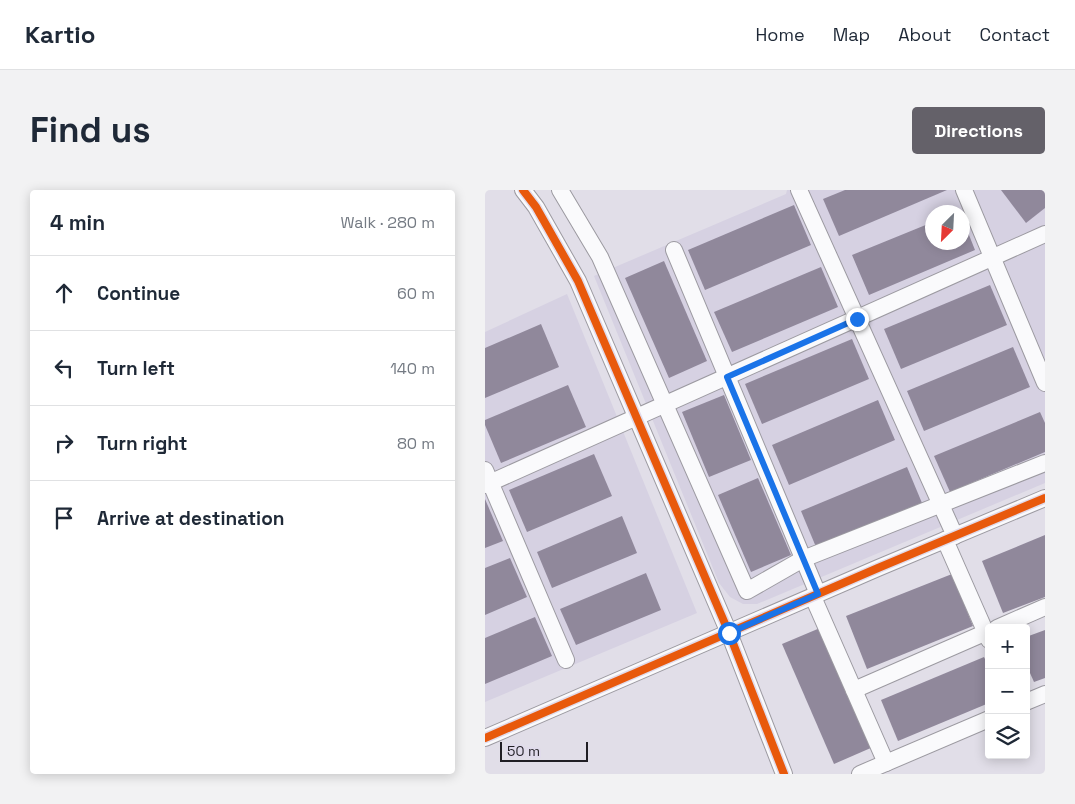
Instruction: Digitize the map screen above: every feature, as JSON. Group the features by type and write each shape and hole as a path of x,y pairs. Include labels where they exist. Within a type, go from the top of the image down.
{"street":[{"path":"523,190 536,207 578,281 729,633 784,774"},
{"path":"560,190 600,257 747,591 803,559 1045,463"},
{"path":"799,190 941,505 950,538 986,624"},
{"path":"964,190 1045,383"},
{"path":"566,660 487,479 637,417 1045,234"},
{"path":"675,250 803,559 854,690 886,763"},
{"path":"485,738 1045,498"},
{"path":"1009,624 1045,607"},
{"path":"854,690 985,635"},
{"path":"1030,700 1045,694"},
{"path":"860,774 985,720"}],"shaded area":[{"path":"787,190 1045,190 1045,483 757,604 743,604 730,597 719,583 594,276 786,194"},
{"path":"567,294 697,613 485,702 485,332"}],"building":[{"path":"845,190 947,190 839,236 823,199"},
{"path":"1001,190 1045,190 1045,208 1026,223"},
{"path":"794,205 811,245 705,290 688,250"},
{"path":"925,225 925,250 970,250 970,238 975,250 869,295 852,255"},
{"path":"664,261 707,361 669,378 625,278"},
{"path":"821,267 838,307 732,352 714,312"},
{"path":"990,285 1007,325 901,369 884,329"},
{"path":"541,324 559,367 485,398 485,348"},
{"path":"852,339 869,379 762,424 745,384"},
{"path":"1013,347 1030,387 924,431 907,391"},
{"path":"568,385 586,427 501,463 485,425 485,420"},
{"path":"724,395 751,460 709,477 682,412"},
{"path":"878,400 895,440 789,485 772,445"},
{"path":"1040,412 1045,423 1045,452 950,492 934,456"},
{"path":"594,454 612,496 527,532 509,490"},
{"path":"907,467 922,503 816,547 801,511"},
{"path":"758,478 791,555 751,572 718,495"},
{"path":"485,499 503,541 485,548"},
{"path":"622,516 637,553 552,588 537,552"},
{"path":"1045,535 1045,597 1003,613 982,561"},
{"path":"510,558 527,597 485,615 485,568"},
{"path":"646,573 661,610 576,645 560,609"},
{"path":"952,574 973,626 867,669 846,616"},
{"path":"535,617 552,656 485,684 485,638"},
{"path":"820,628 873,747 834,764 782,644"},
{"path":"1045,630 1045,678 1034,682 1030,673 1030,636"},
{"path":"984,657 985,659 985,705 898,741 881,700"}],"cycle path":[{"path":"523,190 536,207 578,281 729,633 784,774"},
{"path":"485,738 1045,498"}],"route":[{"path":"729,633 818,594 727,377 857,319"}]}
